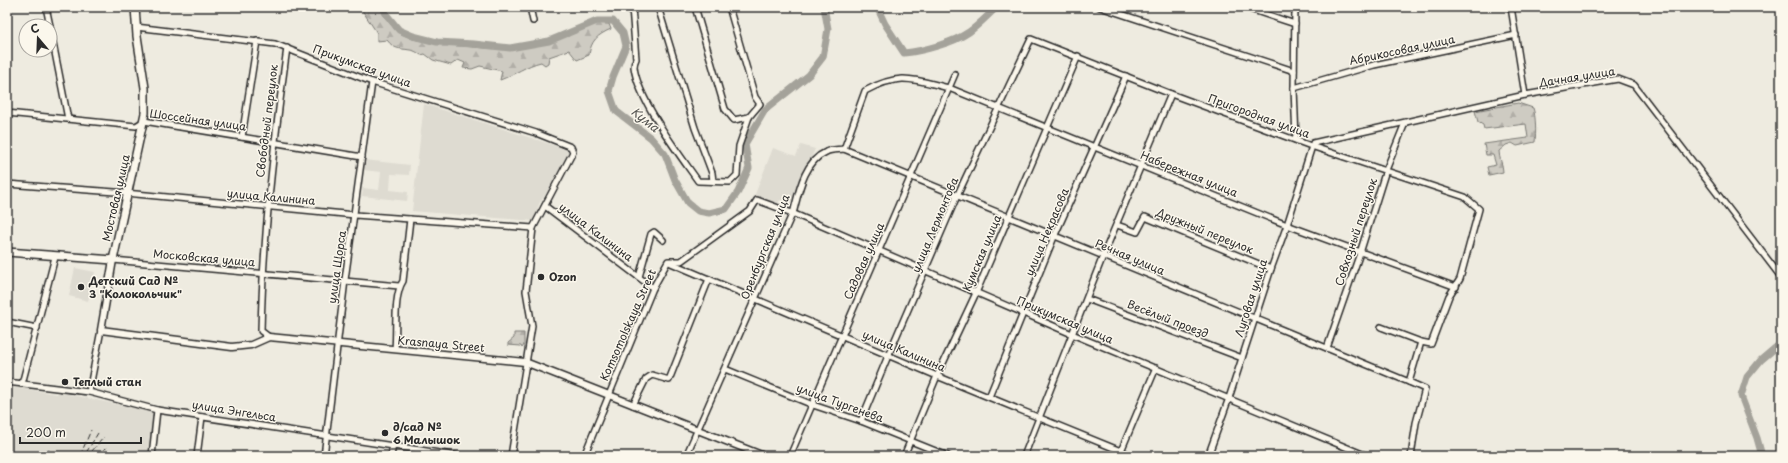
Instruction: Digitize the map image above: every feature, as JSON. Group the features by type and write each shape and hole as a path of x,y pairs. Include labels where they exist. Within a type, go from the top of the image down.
{"main road":[{"name":"Мостовая улица","path":"113,260 144,121 145,88 136,27 135,7"},
{"name":"Московская улица","path":"7,252 55,257 113,260"}],"street":[{"path":"46,7 48,18"},
{"path":"530,7 533,21"},
{"path":"632,7 636,59 634,66 644,98 684,162 698,181 730,182 737,175 739,146 748,117 760,104 755,97 729,7"},
{"path":"658,7 695,128 712,173 713,181"},
{"path":"695,7 725,109 734,120 748,117"},
{"path":"1100,7 1294,71"},
{"path":"1244,7 1295,24"},
{"path":"1295,7 1294,88 1296,140"},
{"path":"1511,7 1525,96"},
{"name":"Прикумская улица","path":"136,27 275,44 372,82 566,144 571,147 573,152 545,206"},
{"name":"Абрикосовая улица","path":"1294,88 1374,65 1516,35"},
{"name":"Пригородная улица","path":"1031,39 1311,146 1464,197 1479,209 1460,279 1456,287"},
{"name":"улица Лермонтова","path":"862,421 888,356 926,271 957,196 1031,39"},
{"path":"242,137 257,41"},
{"name":"Свободный переулок","path":"269,337 261,331 262,274 274,141 287,48"},
{"name":"Кумская улица","path":"904,456 937,376 976,293 1078,56"},
{"path":"56,58 68,119"},
{"name":"Садовая улица","path":"790,456 912,177 955,74"},
{"name":"улица Некрасова","path":"989,397 1054,237 1126,76"},
{"name":"Набережная улица","path":"844,150 865,91 881,82 899,78 914,79 949,88 1287,225 1456,287"},
{"name":"Дачная улица","path":"1311,146 1313,142 1525,96 1618,79 1634,85 1781,277"},
{"name":"улица Щорса","path":"324,456 345,280 372,82"},
{"path":"1024,456 1103,256 1172,94"},
{"name":"Шоссейная улица","path":"7,113 136,126 144,121 274,141 362,157"},
{"name":"Совхозный переулок","path":"1327,348 1360,253 1386,170 1405,122"},
{"name":"Луговая улица","path":"1208,456 1287,225 1311,146"},
{"name":"Речная улица","path":"844,150 1425,389 1416,423 1411,456"},
{"name":"Оренбургская улица","path":"686,456 792,213 807,169 816,158 827,151 844,150"},
{"name":"улица Калинина","path":"7,184 115,192 354,215 533,228"},
{"name":"Прикумская улица","path":"757,200 792,213 1072,334 1367,456"},
{"name":"Komsomolskaya Street","path":"584,456 653,288 668,262 681,261 750,211 757,200"},
{"path":"511,456 532,326 526,291 533,228 545,206"},
{"name":"улица Калинина","path":"545,206 653,288"},
{"name":"Дружный переулок","path":"1117,225 1137,232 1145,217 1271,269"},
{"path":"395,349 396,321 400,286 403,281 410,219"},
{"path":"639,277 651,234 654,232 663,240"},
{"path":"22,384 55,257"},
{"name":"Московская улица","path":"113,260 400,286"},
{"name":"Мостовая улица","path":"89,392 113,260"},
{"name":"улица Калинина","path":"668,262 1039,419 1133,456"},
{"path":"634,405 646,379 652,375 669,380 709,279"},
{"path":"1381,327 1421,342 1431,344 1449,296 1456,287"},
{"name":"Весёлый проезд","path":"1087,299 1242,358"},
{"path":"7,322 37,328"},
{"name":"Krasnaya Street","path":"100,330 232,347 251,345 269,337 525,362 699,429 764,456"},
{"path":"1409,382 1421,342"},
{"path":"1121,451 1156,368"},
{"name":"улица Тургенева","path":"725,369 813,405 862,421 948,456"},
{"name":"улица Энгельса","path":"7,382 89,392 157,410 459,456"},
{"path":"152,456 157,410"},
{"path":"197,456 202,417"},
{"path":"391,456 393,445"}],"shaded area":[{"path":"424,104 569,150 551,186 539,204 534,221 412,211"},
{"path":"801,145 815,149 791,202 780,200 777,205 754,197 773,148 796,156"},
{"path":"364,160 410,165 409,175 391,174 390,190 408,192 407,201 362,196 363,188 379,190 381,172 363,170"},
{"name":"Детский Сад № 3 \"Колокольчик\"","path":"75,268 95,272 88,301 69,296"},
{"path":"7,386 57,394 58,392 154,412 149,456 7,456"}],"green space":[{"path":"360,7 380,7 384,16 397,32 413,39 436,44 511,50 550,43 597,23 609,24 611,29 598,36 591,46 589,55 577,60 569,50 549,57 548,63 545,65 541,62 536,63 500,80 502,71 480,66 472,69 463,68 465,63 458,60 451,65 433,60 425,54 421,55 413,50 397,48 392,46 387,40 377,41 377,33"},
{"path":"1518,103 1533,108 1536,125 1535,142 1517,146 1512,143 1506,145 1499,151 1503,172 1489,175 1487,167 1496,165 1493,155 1486,155 1484,144 1528,138 1526,124 1484,129 1483,125 1478,122 1475,111"},
{"path":"514,333 524,333 524,345 522,348 521,346 508,345 508,343 514,338"}],"waterway":[{"name":"Кума","path":"384,7 386,14 399,30 413,36 437,42 510,48 549,41 597,21 613,21 623,33 626,46 613,77 609,91 616,111 651,138 665,154 675,180 688,203 698,211 709,213 726,209 738,192 749,168 745,144 765,110 809,75 823,57 828,29 824,7"},
{"name":"Кума","path":"877,7 885,24 904,53 938,46 955,40 969,32 997,7"},
{"path":"1762,456 1757,438 1741,396 1747,377 1761,360 1781,343"},
{"path":"43,389 84,395"}],"railway":[{"path":"80,456 91,430"},
{"path":"86,453 98,433"},
{"path":"92,451 104,437"},
{"path":"95,456 109,446"},
{"path":"48,450 56,456"},
{"path":"107,456 114,453"}],"place":[{"name":"Ozon","path":"541,277"},
{"name":"Детский Сад № 3 \"Колокольчик\"","path":"81,287"},
{"name":"Теплый стан","path":"65,382"},
{"name":"д/сад № 6 Малышок","path":"385,433"}]}
